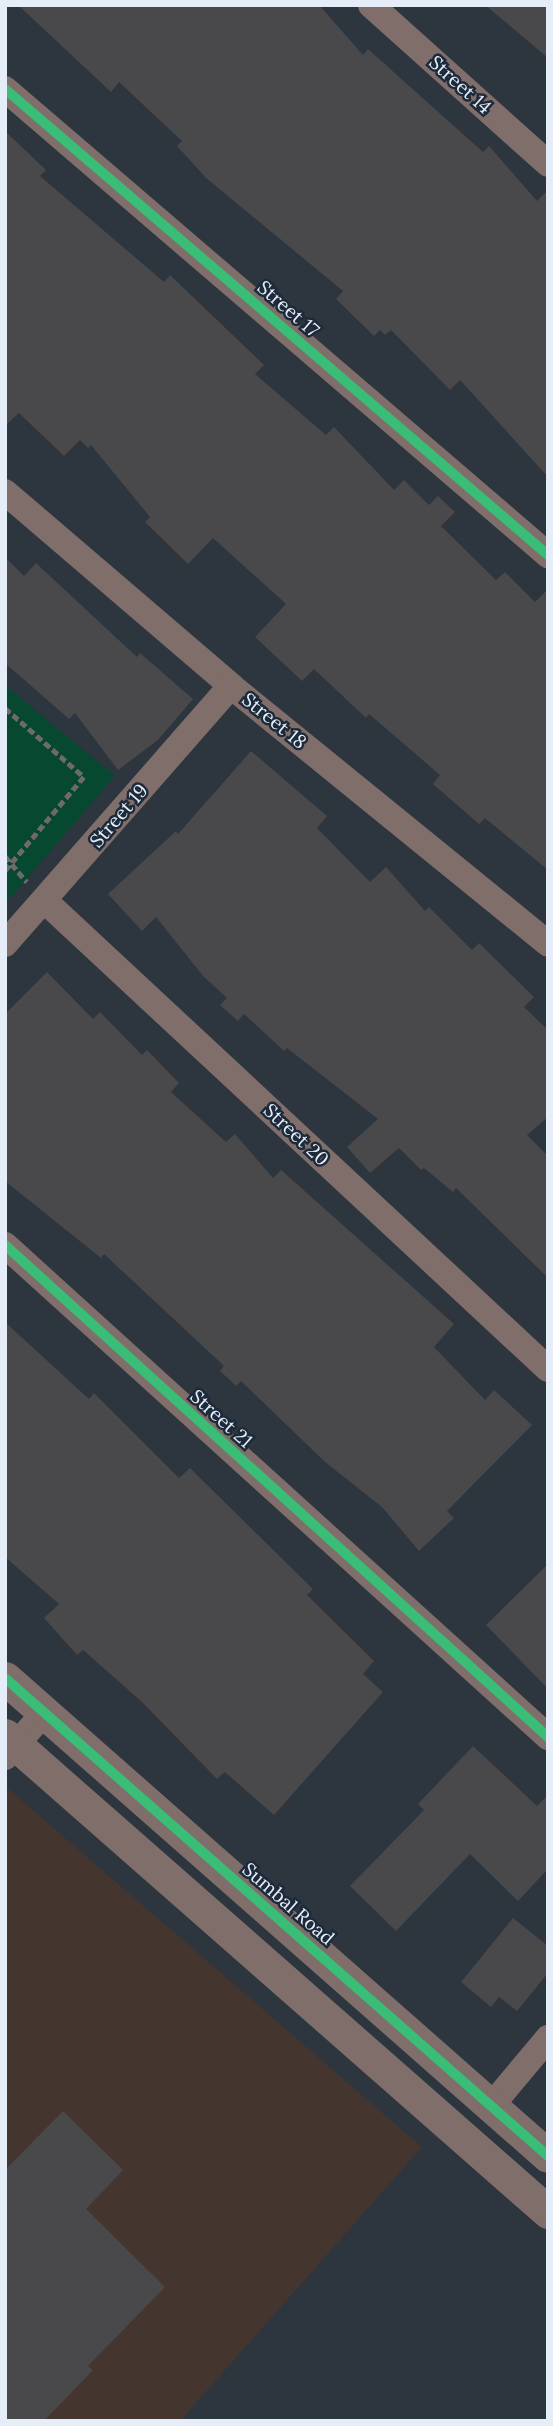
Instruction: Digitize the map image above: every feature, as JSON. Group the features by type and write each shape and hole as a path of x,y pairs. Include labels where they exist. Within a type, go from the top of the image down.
{"street":[{"name":"Street 14","path":"371,5 548,164"},
{"name":"Street 17","path":"5,89 548,555"},
{"name":"Street 18","path":"5,492 231,686 548,944"},
{"name":"Street 19","path":"5,944 231,686"},
{"name":"Street 20","path":"45,901 548,1370"},
{"name":"Street 21","path":"5,1245 548,1737"},
{"name":"Sumbal Road","path":"5,1678 548,2156"},
{"path":"45,1712 9,1745 548,2213"},
{"path":"491,2106 548,2038"}],"path":[{"path":"5,708 84,777 5,871"}],"shaded area":[{"path":"5,1786 422,2147 180,2421 5,2421"}],"green space":[{"path":"5,685 115,776 5,904"}],"building":[{"path":"18,5 319,5 363,55 368,49 483,152 489,146 537,201 548,190 548,477 460,380 450,390 391,330 385,335 380,330 374,336 336,299 343,291 206,178 177,146 182,141 119,82 111,92"},
{"path":"485,5 548,5 548,58"},
{"path":"5,131 46,170 40,176 164,282 170,275 264,365 255,374 326,435 334,427 394,490 404,480 429,505 438,496 455,512 441,526 496,580 505,572 535,602 548,589 548,870 485,818 479,824 433,784 440,775 369,714 366,718 314,669 302,681 255,637 286,604 213,538 188,564 145,522 150,517 91,445 88,448 80,440 64,456 19,413 5,426"},
{"path":"5,557 24,576 36,563 137,657 140,653 193,699 158,740 118,770 75,713 69,719 5,663"},
{"path":"251,751 327,816 317,828 370,882 386,867 425,911 429,907 472,950 479,943 534,997 524,1007 548,1030 548,1117 527,1135 548,1156 548,1278 456,1188 453,1192 424,1168 421,1170 399,1148 370,1173 347,1147 378,1119 287,1048 284,1051 244,1014 238,1021 220,1005 227,998 203,976 156,917 142,931 108,894 176,831 178,834"},
{"path":"47,972 93,1019 100,1012 142,1055 147,1050 179,1083 171,1092 226,1142 235,1134 273,1178 281,1170 454,1324 434,1347 485,1400 494,1390 532,1425 447,1511 454,1518 419,1551 382,1507 325,1462 241,1381 236,1386 220,1371 224,1366 104,1254 101,1258 5,1181 5,1014"},
{"path":"5,1322 89,1399 94,1393 179,1478 190,1468 313,1589 307,1595 374,1661 363,1674 383,1692 274,1815 225,1772 217,1779 141,1701 83,1650 77,1655 44,1618 59,1604 5,1557"},
{"path":"548,1564 548,1689 486,1625"},
{"path":"473,1746 537,1806 548,1795 548,1869 518,1901 470,1854 396,1931 350,1886 424,1810 418,1804"},
{"path":"513,1918 548,1946 548,1973 517,2011 499,1997 491,2007 461,1982"},
{"path":"63,2111 123,2170 86,2209 165,2287 88,2366 93,2370 44,2421 5,2421 5,2170"}],"cycle path":[{"path":"5,89 548,555"},
{"path":"5,1245 548,1737"},
{"path":"5,1678 548,2156"}]}
